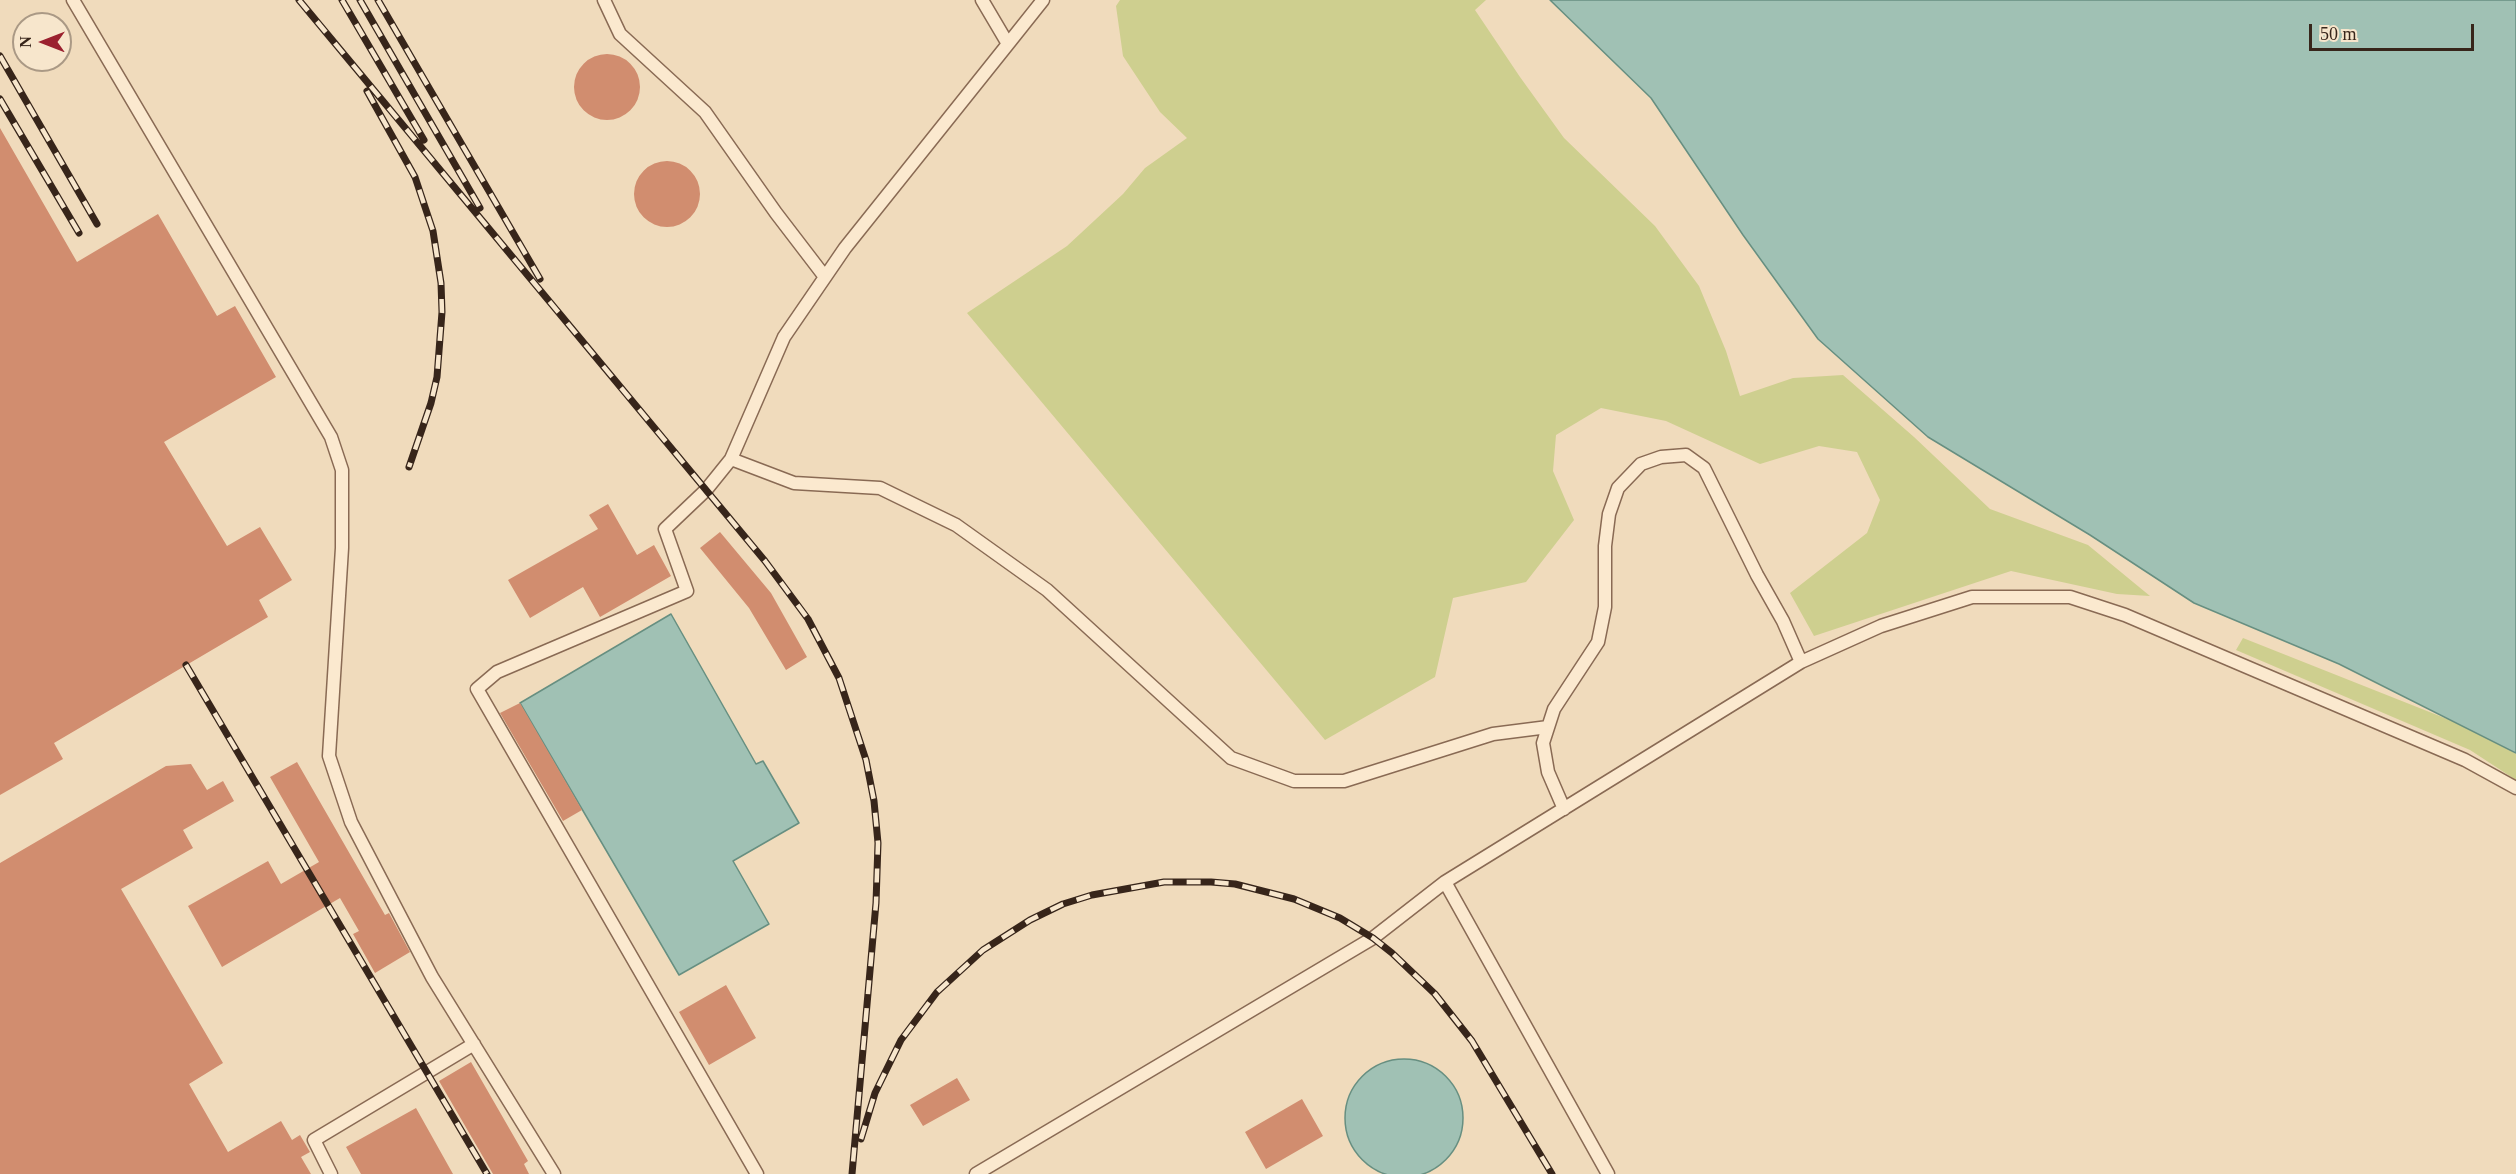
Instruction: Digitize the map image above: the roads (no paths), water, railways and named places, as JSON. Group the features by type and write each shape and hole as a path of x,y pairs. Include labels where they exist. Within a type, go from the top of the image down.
{"lane":[{"path":"73,0 332,437 342,470 342,548 329,756 351,822 432,976 554,1174"},
{"path":"604,0 620,34 705,112 776,213 825,277"},
{"path":"982,0 1008,44"},
{"path":"757,1174 477,689 497,672 687,591 665,529 706,490 731,459 784,337 844,248 1043,0"},
{"path":"1564,809 1548,772 1543,742 1554,709 1598,642 1605,607 1605,546 1609,514 1618,488 1641,464 1661,457 1686,455 1704,468 1783,621 1801,662"},
{"path":"731,459 794,483 880,488 956,525 1047,590 1231,758 1294,781 1344,781 1493,734 1548,727"},
{"path":"976,1174 1373,938 1445,882 1801,662 1881,626 1972,597 2070,597 2125,615 2454,755 2516,788"},
{"path":"1445,882 1608,1174"},
{"path":"331,1174 314,1140 474,1044"}],"railway":[{"path":"299,0 765,561 808,619 839,678 866,760 874,801 878,843 876,903 852,1174"},
{"path":"342,0 424,140"},
{"path":"360,0 480,208"},
{"path":"378,0 540,279"},
{"path":"0,56 97,224"},
{"path":"367,91 415,177 433,231 441,283 442,312 437,377 431,403 409,467"},
{"path":"0,99 79,233"},
{"path":"186,665 487,1174"},
{"path":"861,1139 875,1093 901,1040 937,992 983,950 1030,920 1063,904 1092,895 1164,882 1211,882 1235,884 1294,899 1340,918 1373,938 1392,953 1435,994 1472,1041 1552,1174"}]}
